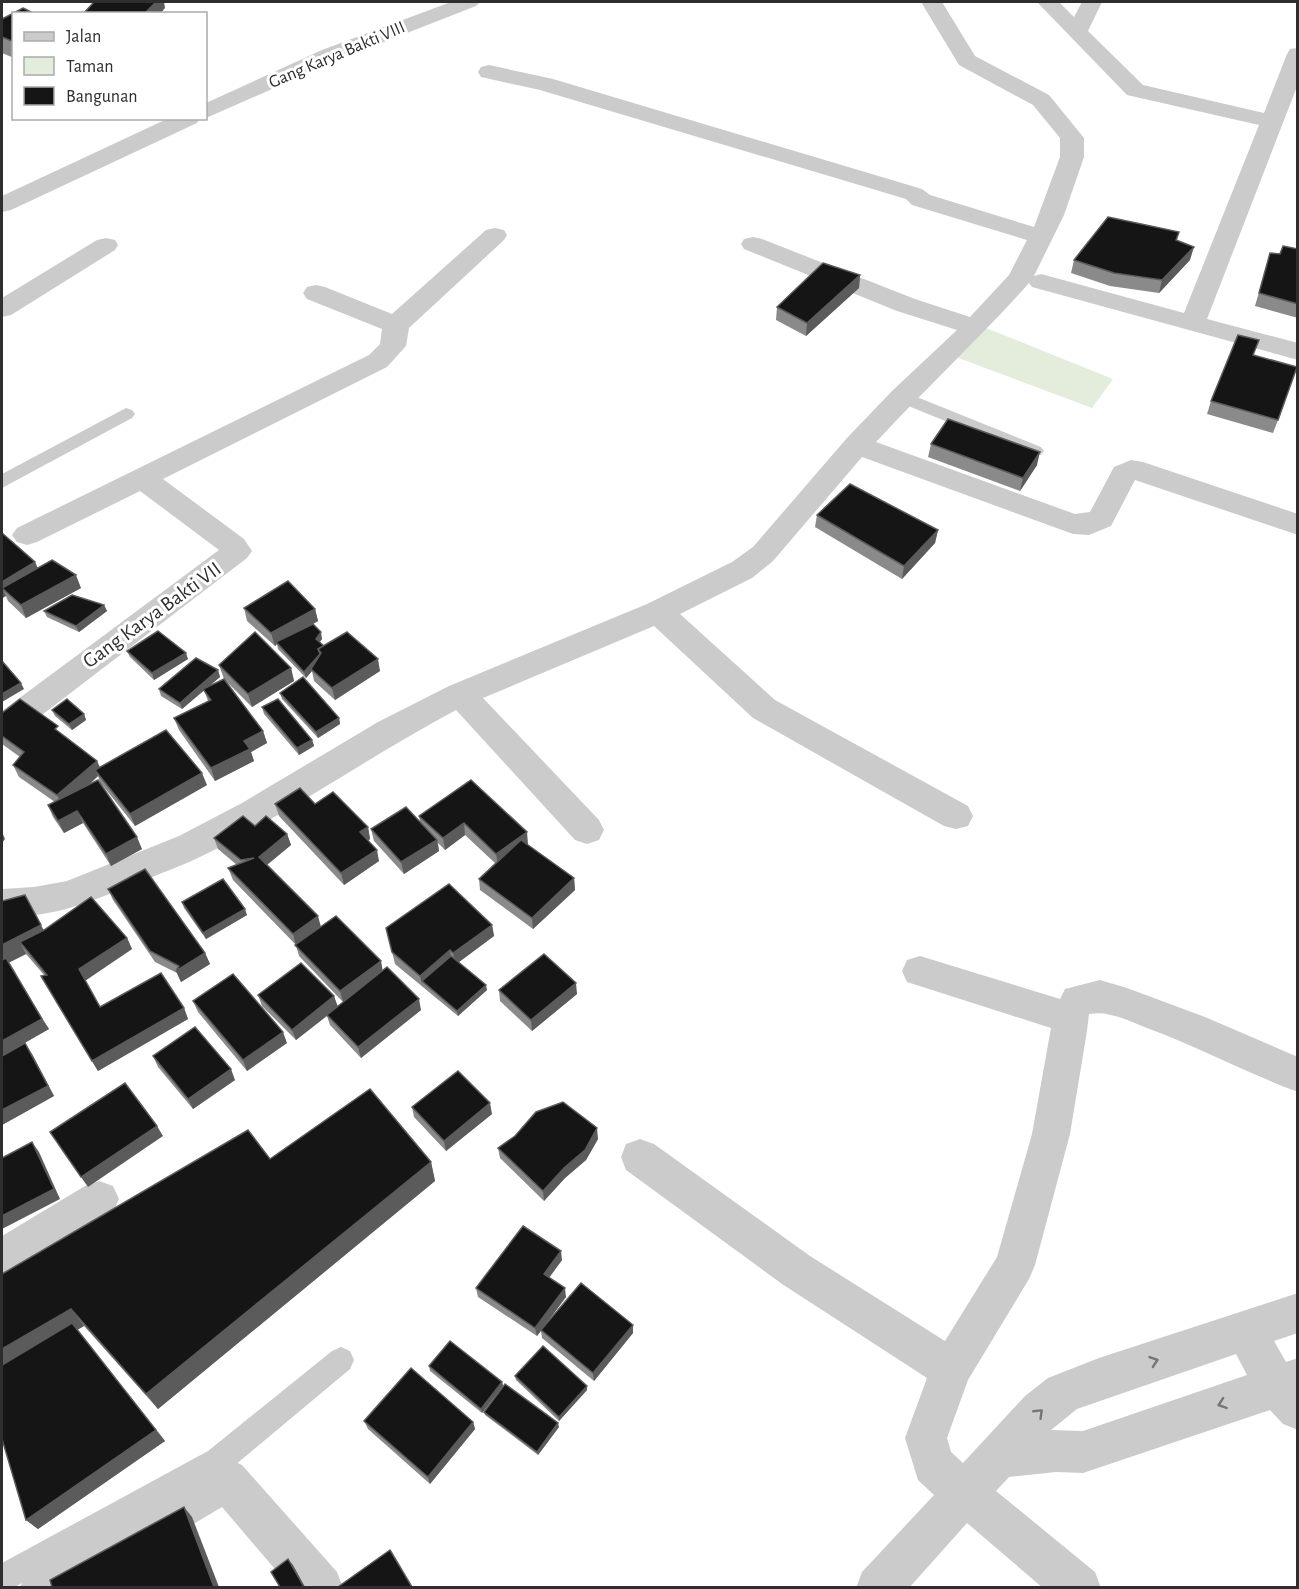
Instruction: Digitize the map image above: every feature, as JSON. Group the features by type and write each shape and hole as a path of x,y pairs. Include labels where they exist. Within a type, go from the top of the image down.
{"street":[{"name":"Gang Karya Bakti VIII","path":"207,111 330,55 469,2"},
{"path":"2,903 34,902 70,895 191,846 254,812 389,731 460,694 658,612 742,570 763,554 857,445 902,397 975,327 1020,278 1052,215 1072,157 1072,138 1041,100 967,60 932,2"},
{"path":"1048,2 1135,90 1271,121"},
{"path":"1077,32 1092,2"},
{"path":"1192,324 1296,61"},
{"path":"489,72 545,84 814,164 914,194 921,200 1041,237"},
{"path":"2,205 185,120"},
{"path":"27,535 378,361 393,346 396,325 495,235"},
{"path":"753,244 906,305 975,327"},
{"path":"2,309 106,245"},
{"path":"1041,282 1298,352"},
{"path":"316,292 396,325"},
{"path":"857,445 1073,524 1089,525 1101,519 1124,474 1131,470 1143,472 1298,525"},
{"name":"Gang Karya Bakti VII","path":"2,728 59,683 187,593 237,551 234,546 143,479"},
{"path":"658,612 764,709 956,816"},
{"path":"460,694 587,830"},
{"path":"920,971 1020,1004 1069,1017"},
{"path":"1079,1587 933,1465 926,1437 951,1370 1015,1265 1051,1134 1069,1031 1069,1017 1078,1000 1100,996 1192,1028 1298,1075"},
{"path":"640,1157 796,1270 951,1370"},
{"path":"2,1258 99,1199"},
{"path":"878,1587 1040,1411 1063,1394 1099,1379 1298,1313"},
{"path":"999,1456 1056,1451 1083,1452 1290,1391 1245,1330"},
{"path":"42,1587 227,1480 321,1587"}],"lane":[{"path":"902,397 1037,452"},
{"path":"2,482 126,414"},
{"path":"2,1578 218,1461 341,1360"}],"green space":[{"path":"986,328 1113,379 1092,408 956,357"}],"building":[{"path":"94,2 156,2 146,12 85,12"},
{"path":"23,8 31,12 15,12"},
{"path":"12,14 12,41 2,37 2,19"},
{"path":"1108,217 1179,232 1176,240 1194,247 1162,280 1114,273 1074,260"},
{"path":"1283,246 1298,249 1298,304 1259,293 1270,253 1280,254"},
{"path":"823,263 860,275 807,323 777,307"},
{"path":"1238,335 1259,340 1253,355 1297,367 1278,420 1211,401"},
{"path":"948,419 1040,452 1023,478 931,444"},
{"path":"850,484 938,530 904,566 817,515"},
{"path":"2,533 35,562 2,582"},
{"path":"52,560 76,575 21,605 2,588"},
{"path":"288,581 315,609 271,633 244,608"},
{"path":"72,595 104,605 76,626 44,611"},
{"path":"313,624 321,632 316,639 324,646 318,649 320,654 304,672 276,642"},
{"path":"158,631 186,653 152,673 127,651"},
{"path":"255,632 291,668 248,694 219,665"},
{"path":"347,632 378,659 332,688 311,669 321,653 318,649"},
{"path":"196,658 218,670 180,703 159,689"},
{"path":"2,661 21,683 2,694"},
{"path":"303,677 339,718 316,732 280,693"},
{"path":"224,679 263,731 244,741 250,749 211,768 174,718 211,700 203,689"},
{"path":"20,699 58,726 55,729 97,761 57,795 13,765 24,752 2,736 2,713"},
{"path":"67,699 84,714 69,724 52,710"},
{"path":"278,699 312,740 297,748 262,707"},
{"path":"166,730 202,773 130,814 95,770"},
{"path":"98,780 137,837 106,854 77,811 58,821 48,805"},
{"path":"471,780 527,832 496,854 464,823 443,838 419,816"},
{"path":"300,788 315,804 333,792 368,827 360,832 377,850 341,873 275,804"},
{"path":"406,807 437,840 401,862 371,829"},
{"path":"243,816 255,826 266,816 287,834 259,857 318,916 293,934 228,868 254,858 241,860 214,838"},
{"path":"521,840 574,878 532,918 479,879"},
{"path":"145,869 205,953 176,971 179,966 150,951 108,889"},
{"path":"223,879 245,909 203,933 182,902"},
{"path":"449,884 492,925 453,953 450,950 420,976 392,952 386,928"},
{"path":"25,895 41,925 2,945 2,901"},
{"path":"91,897 127,938 79,969 100,1007 161,973 184,1008 92,1061 41,976 47,975 20,942 44,930"},
{"path":"336,916 381,961 340,991 295,945"},
{"path":"544,954 576,983 531,1020 499,990"},
{"path":"451,956 486,985 457,1011 422,981"},
{"path":"6,958 42,1019 2,1041 2,960"},
{"path":"301,963 334,996 292,1030 258,995"},
{"path":"387,967 419,999 358,1047 327,1015"},
{"path":"233,974 283,1032 243,1060 193,1001"},
{"path":"195,1027 231,1069 188,1099 153,1056"},
{"path":"25,1043 48,1086 2,1110 2,1056"},
{"path":"458,1071 490,1103 444,1141 412,1107"},
{"path":"125,1083 157,1126 81,1177 50,1132"},
{"path":"370,1089 431,1162 146,1394 71,1309 2,1349 2,1274 248,1130 270,1159"},
{"path":"563,1102 597,1128 585,1150 543,1191 498,1148 515,1136 536,1112"},
{"path":"32,1142 54,1189 2,1216 2,1158"},
{"path":"523,1226 561,1251 544,1274 565,1288 535,1328 476,1288"},
{"path":"581,1283 633,1325 593,1373 541,1330"},
{"path":"72,1323 156,1430 26,1520 2,1439 2,1365"},
{"path":"450,1341 502,1382 481,1409 429,1366"},
{"path":"543,1346 587,1386 559,1417 515,1376"},
{"path":"411,1368 473,1422 428,1477 364,1421"},
{"path":"505,1384 558,1423 537,1452 484,1412"},
{"path":"184,1507 214,1587 52,1587 50,1580"},
{"path":"390,1550 412,1587 338,1587"},
{"path":"288,1559 304,1587 280,1587 271,1572"}]}
